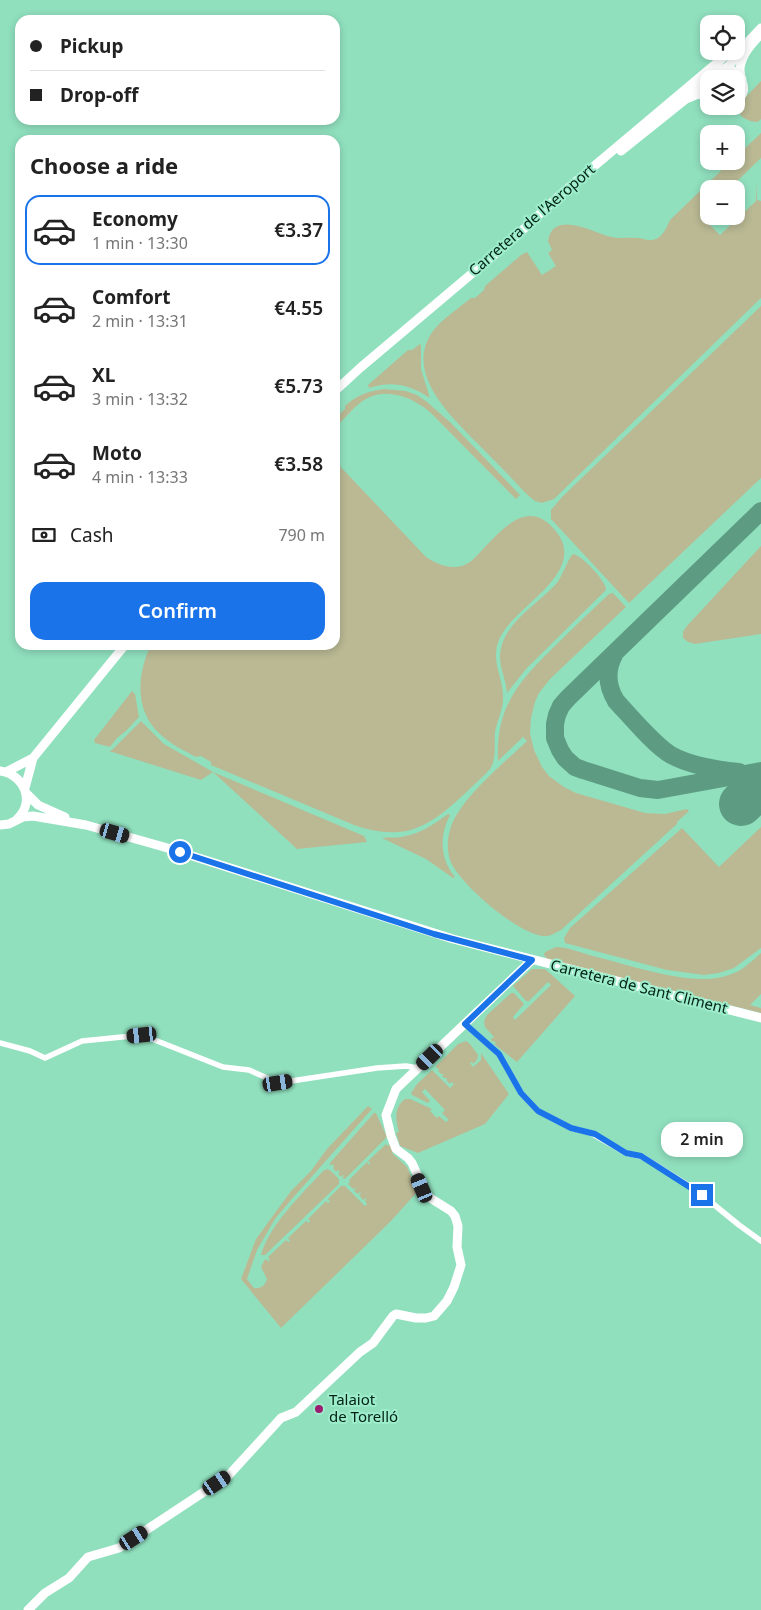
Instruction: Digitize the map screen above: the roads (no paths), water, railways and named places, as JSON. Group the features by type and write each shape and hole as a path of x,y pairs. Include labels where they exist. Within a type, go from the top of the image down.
{"main road":[{"path":"745,40 761,27"},
{"path":"722,70 728,67 761,27"},
{"path":"740,70 742,59 746,51 761,34"},
{"name":"Carretera de l'Aeroport","path":"340,387 634,132 720,60"},
{"path":"634,132 700,87"},
{"path":"514,238 686,99 700,94"},
{"path":"14,821 26,806 25,791 33,758 121,650"},
{"path":"3,772 33,758"},
{"path":"3,772 16,777 32,800 44,809 86,825"},
{"path":"0,825 33,816 86,825"},
{"name":"Carretera de Sant Climent","path":"86,825 164,847 453,939 761,1018"},
{"path":"28,1610 45,1593 68,1578 88,1557 119,1548 228,1476 281,1418 296,1412 360,1352 374,1343 393,1316 396,1314 426,1318 434,1316 447,1301 461,1267 457,1247 456,1218 451,1212 425,1193 409,1159 396,1149 386,1120 386,1112 394,1093 418,1068 532,960"}],"street":[{"path":"465,1024 499,1054 521,1093 538,1111 571,1128 595,1134 626,1153 641,1156 696,1190 739,1226 761,1240"},
{"path":"0,1043 30,1051 45,1058 82,1041 142,1035 223,1067 249,1070 278,1083 377,1068 406,1066 418,1068"}],"place":[{"name":"Talaiot de Torelló","path":"319,1409"}]}
